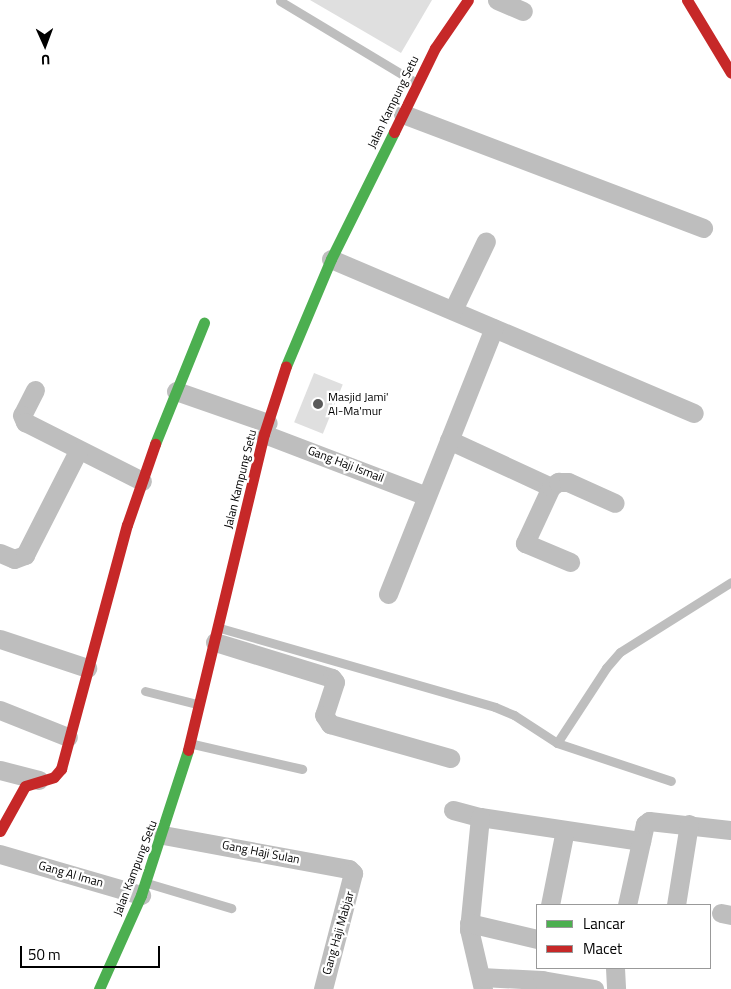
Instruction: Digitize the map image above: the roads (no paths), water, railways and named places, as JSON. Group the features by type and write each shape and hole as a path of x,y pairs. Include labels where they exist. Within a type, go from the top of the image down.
{"main road":[{"name":"Jalan Kampung Setu","path":"99,989 144,889 163,835 200,704 266,429 286,367 331,259 435,48 468,0"},
{"path":"686,0 731,73"},
{"path":"0,831 21,790 29,783 58,774 142,481 204,323"}],"street":[{"path":"497,0 523,11"},
{"path":"403,114 703,228"},
{"path":"453,310 486,241"},
{"path":"331,259 694,413"},
{"path":"388,594 494,328"},
{"path":"35,390 22,419 78,451 142,481"},
{"name":"Gang Haji Ismail","path":"176,391 426,496"},
{"path":"449,440 551,487"},
{"path":"0,553 14,559 26,556 78,451"},
{"path":"570,562 525,543 551,487 558,482 568,482 615,503"},
{"path":"217,635 332,678 335,682 324,715 330,724 450,758"},
{"path":"0,639 87,668"},
{"path":"0,710 68,737"},
{"path":"0,770 39,780"},
{"path":"453,810 480,817 641,841"},
{"path":"480,817 469,923 472,949 482,983 541,984 594,989"},
{"path":"627,904 645,824 649,821 731,830"},
{"path":"676,904 689,824"},
{"path":"550,904 564,830"},
{"name":"Gang Haji Sulan","path":"163,835 349,869 354,878"},
{"name":"Gang Al Iman","path":"0,854 144,889"},
{"name":"Gang Haji Mabjar","path":"323,989 354,878"},
{"path":"469,923 536,939"},
{"path":"616,969 616,989"}],"lane":[{"path":"280,1 418,84"},
{"path":"556,743 606,668 620,652 731,582"},
{"path":"217,635 495,707 514,715 556,743 671,781"},
{"path":"146,691 200,704"},
{"path":"190,743 302,769"},
{"path":"144,889 231,908"}],"place":[{"name":"Masjid Jami' Al-Ma'mur","path":"318,404"}]}
